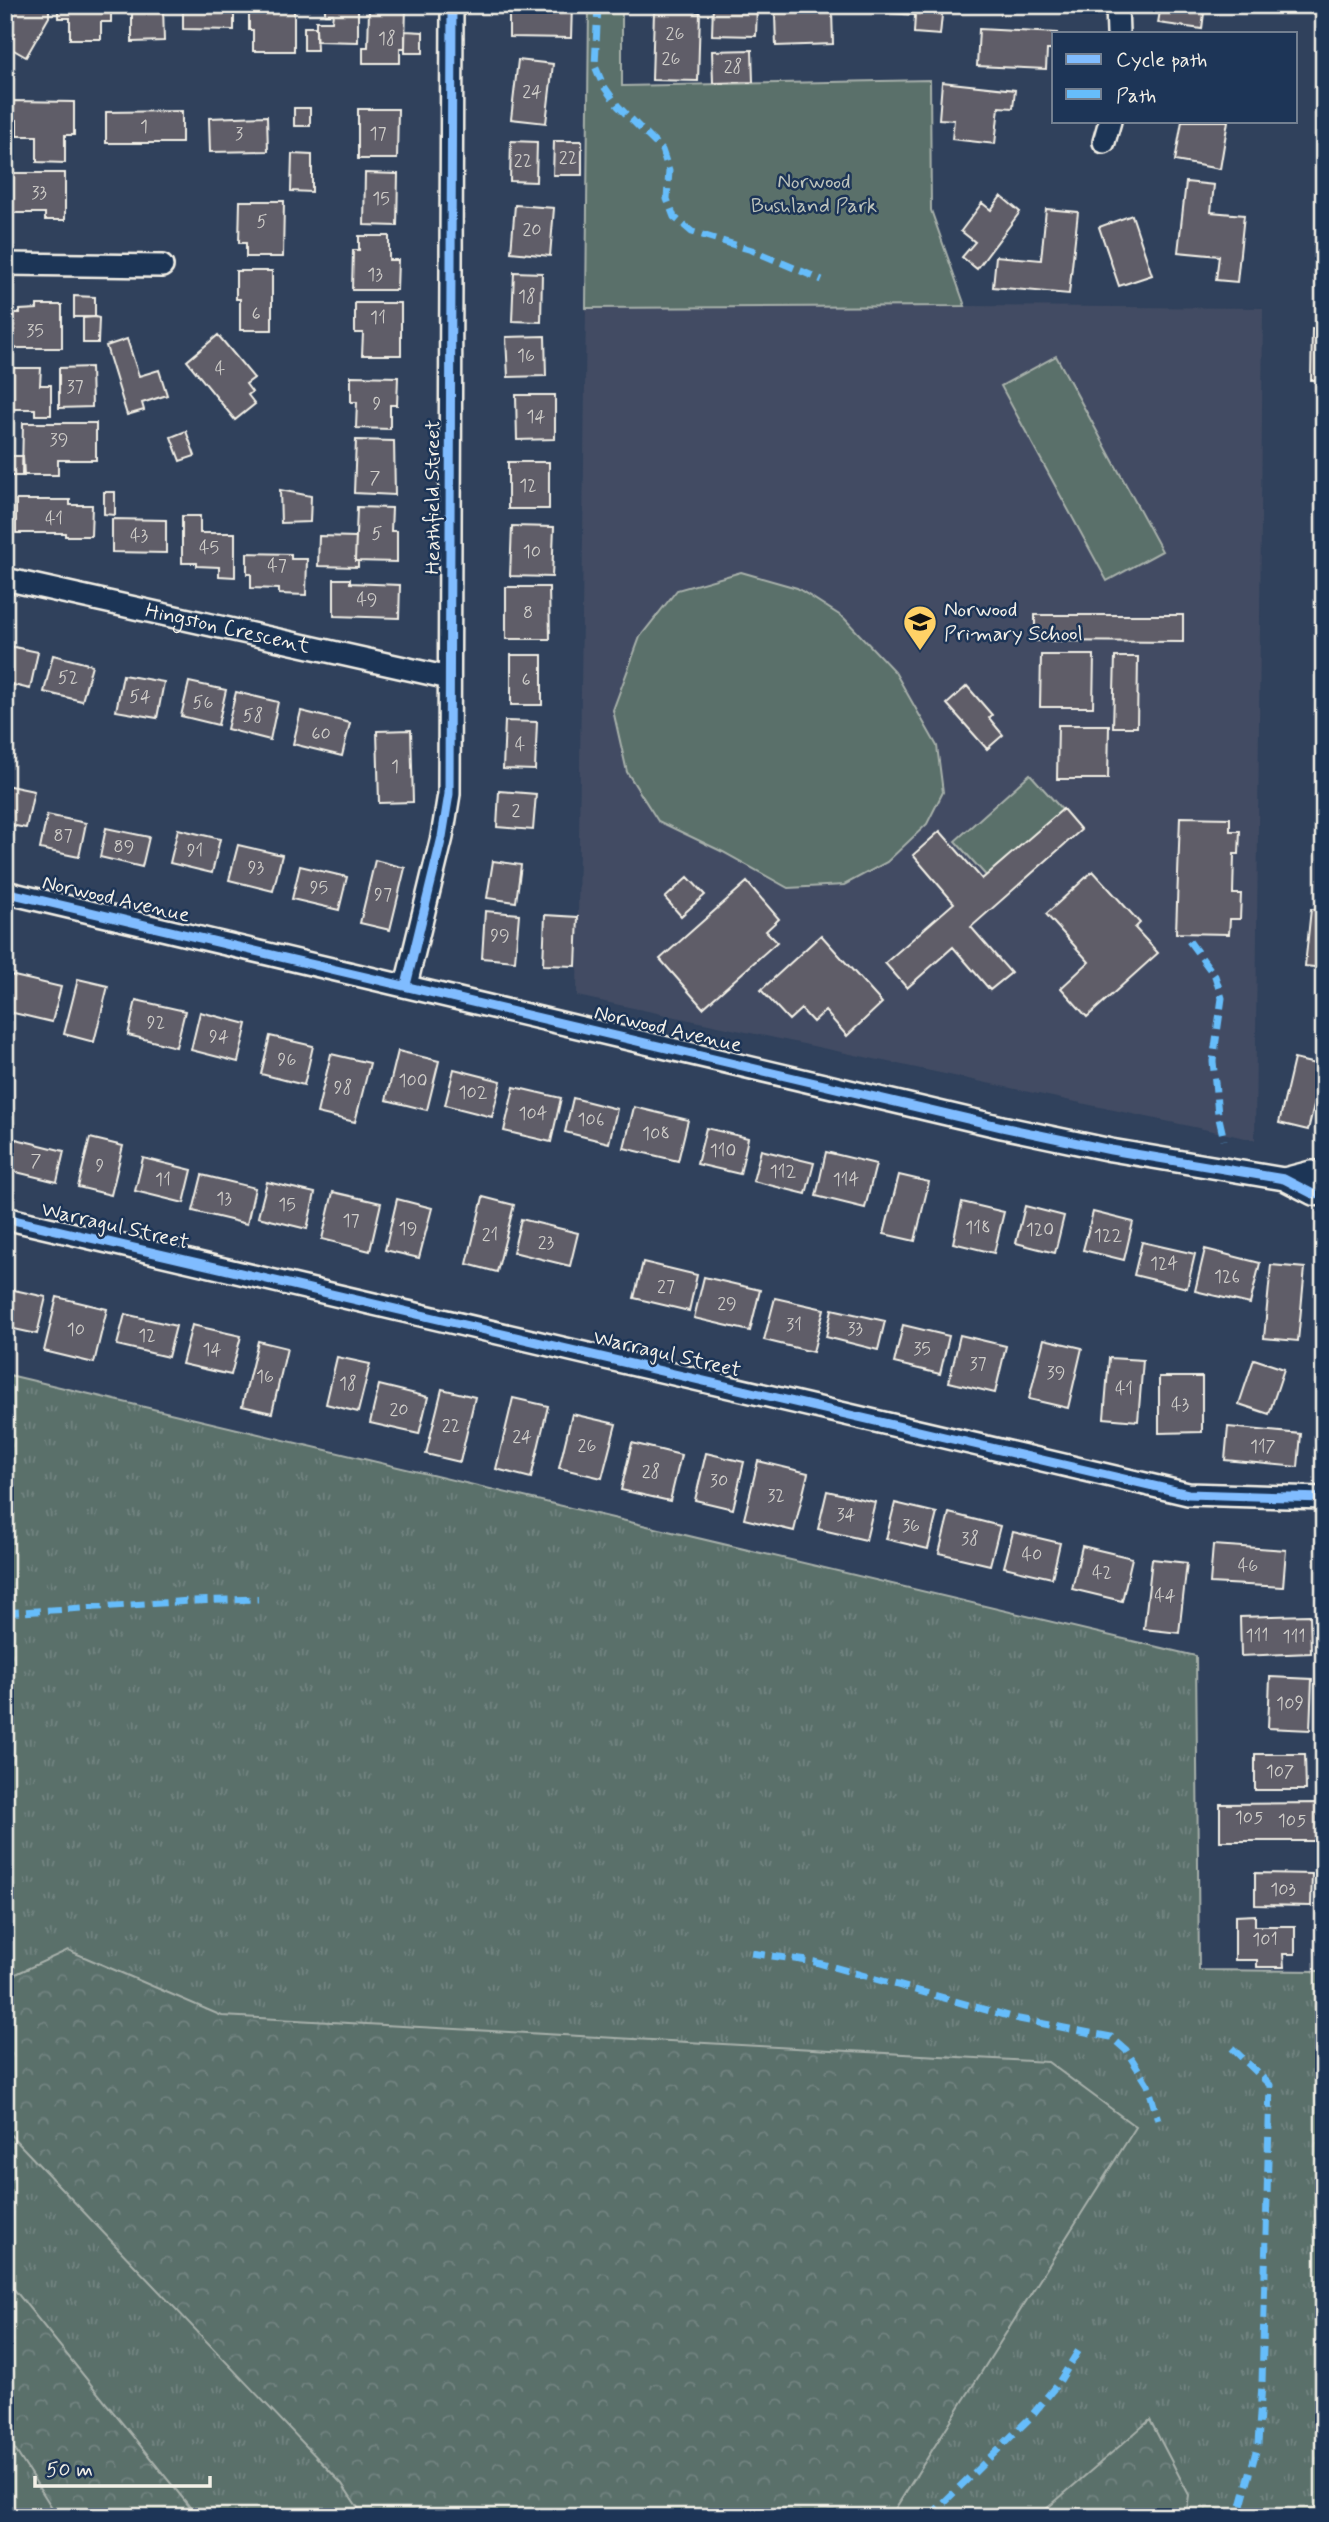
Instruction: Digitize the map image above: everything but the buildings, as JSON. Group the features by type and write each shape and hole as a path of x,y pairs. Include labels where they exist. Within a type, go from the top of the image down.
{"street":[{"name":"Heathfield Street","path":"407,985 442,837 449,794 452,5"},
{"path":"1117,5 1118,32"},
{"path":"1104,142 1110,122"},
{"path":"5,264 162,265"},
{"name":"Hingston Crescent","path":"5,579 449,678"},
{"name":"Norwood Avenue","path":"5,892 1002,1127 1111,1150 1284,1180 1320,1200"},
{"name":"Norwood Avenue","path":"1284,1180 1311,1172 1324,1172"},
{"name":"Warragul Street","path":"5,1218 1188,1494 1324,1499"}],"shaded area":[{"name":"Norwood Primary School","path":"586,308 1263,308 1255,1140 577,996"}],"green space":[{"name":"Norwood Bushland Park","path":"589,5 622,5 622,86 930,80 931,210 965,306 586,308"},
{"path":"1056,356 1162,551 1107,581 1001,386"},
{"path":"741,572 797,588 844,618 895,672 937,746 943,792 927,824 887,862 844,885 788,888 723,852 658,821 627,772 613,710 640,637 677,590"},
{"path":"1030,774 1065,813 990,880 955,841"},
{"path":"5,1374 1196,1656 1199,1970 1324,1971 1322,2517 5,2517"},
{"path":"68,1950 222,2016 1048,2062 1136,2127 890,2517 364,2517 342,2484 5,2129 5,1979"},
{"path":"5,2278 198,2517 58,2517 5,2434"},
{"path":"1150,2420 1189,2495 1186,2517 1037,2517"}],"marked path":[{"path":"598,5 595,66 603,85 618,106 662,150 669,171 667,199 674,217 692,232 752,250 822,280"},
{"path":"1189,941 1215,976 1222,998 1213,1061 1218,1114 1224,1140"},
{"path":"5,1613 258,1599"},
{"path":"751,1953 815,1962 1019,2019 1111,2037 1126,2050 1148,2085 1158,2120"},
{"path":"1232,2048 1270,2085 1258,2444 1238,2517"},
{"path":"929,2517 1029,2419 1059,2382 1079,2350"}],"cycle path":[{"path":"406,985 442,837 449,794 452,5"},
{"path":"5,892 1002,1127 1111,1150 1284,1179 1313,1194 1324,1195"},
{"path":"5,1218 1188,1494 1324,1498"}],"place":[{"name":"Norwood Primary School","path":"920,652"}]}
